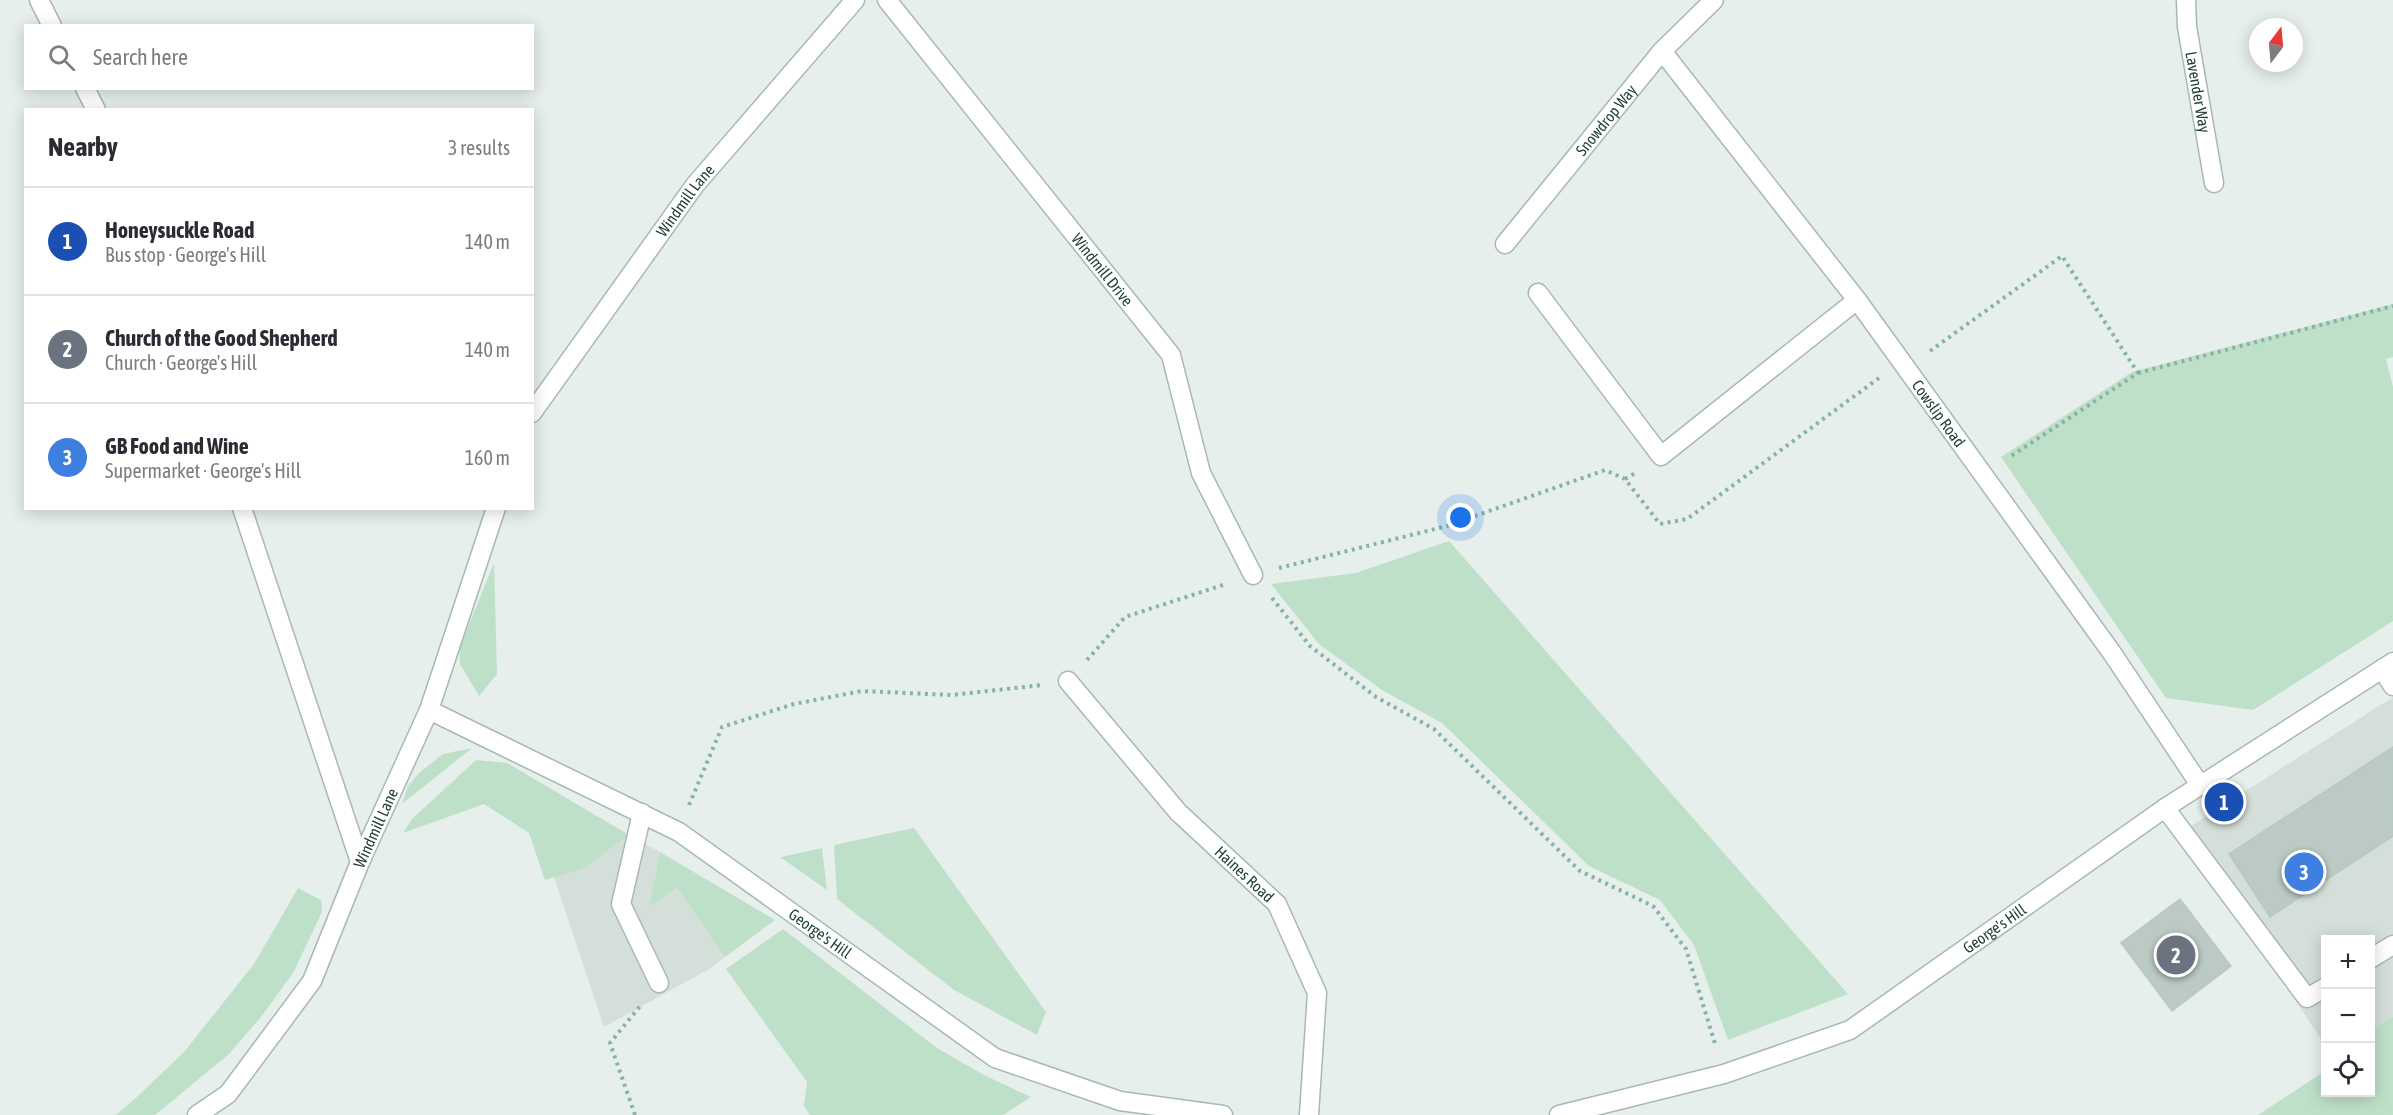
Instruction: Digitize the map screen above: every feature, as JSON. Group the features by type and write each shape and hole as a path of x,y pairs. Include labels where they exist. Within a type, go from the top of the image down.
{"street":[{"path":"39,0 51,24"},
{"name":"Windmill Lane","path":"534,410 694,185 855,0"},
{"name":"Windmill Drive","path":"887,0 1171,355 1201,473 1253,575"},
{"name":"Snowdrop Way","path":"1505,244 1662,51 1714,0"},
{"name":"Lavender Way","path":"2186,0 2187,27 2214,183"},
{"name":"Cowslip Road","path":"1662,51 1857,300 2112,653 2200,784"},
{"path":"86,90 95,108"},
{"path":"1538,293 1661,456 1857,300"},
{"path":"243,510 360,861"},
{"name":"Windmill Lane","path":"197,1115 228,1094 312,981 360,861 429,710 495,510"},
{"path":"2388,666 2393,686"},
{"name":"George's Hill","path":"1559,1115 1724,1074 1850,1030 2200,784 2388,666"},
{"name":"Haines Road","path":"1068,681 1178,812 1277,904 1317,993 1309,1115"},
{"name":"George's Hill","path":"429,710 679,832 995,1058 1120,1101 1223,1115"},
{"path":"2165,808 2307,998 2322,989"},
{"path":"642,813 621,903 659,983"},
{"path":"2375,956 2393,945"}],"path":[{"path":"1906,368 2062,256 2138,373"},
{"path":"1982,475 2138,373 2393,306"},
{"path":"1253,575 1310,646 1376,697 1434,729 1580,871 1653,906 1686,949 1724,1074"},
{"path":"635,1115 609,1043 659,983"}],"shaded area":[{"path":"2393,697 2393,1016 2375,1028 2375,935 2321,935 2321,1039 2183,831"},
{"path":"629,835 660,852 649,907 677,888 725,957 711,968 604,1027 554,877 585,868"}],"green space":[{"path":"2393,304 2393,357 2386,359 2393,387 2393,621 2253,710 2166,698 2001,457 2132,372"},
{"path":"1449,541 1848,994 1728,1040 1694,945 1660,900 1589,866 1442,723 1382,690 1319,644 1271,584 1356,573"},
{"path":"494,563 497,674 479,696 460,664 459,649"},
{"path":"472,748 402,804 408,786 419,773 443,754"},
{"path":"476,760 507,763 629,835 585,868 545,880 529,833 484,804 403,833 412,819"},
{"path":"914,828 1046,1012 1037,1035 954,990 837,899 834,845"},
{"path":"822,848 827,890 780,857 781,857"},
{"path":"660,852 775,920 725,957 677,888 649,907"},
{"path":"298,888 321,900 322,912 293,973 261,1017 228,1055 155,1115 116,1115 184,1052 254,964"},
{"path":"783,929 937,1048 984,1075 1031,1097 1003,1115 810,1115 804,1106 807,1082 726,969"},
{"path":"2393,1016 2393,1115 2258,1115 2321,1074 2321,1097 2375,1097 2375,1028"}],"building":[{"path":"2393,747 2393,836 2270,917 2229,854"},
{"path":"2180,899 2231,966 2172,1011 2121,943"}],"place":[{"name":"Honeysuckle Road","path":"2224,802"},
{"name":"GB Food and Wine","path":"2304,872"},
{"name":"Church of the Good Shepherd","path":"2176,955"}]}
